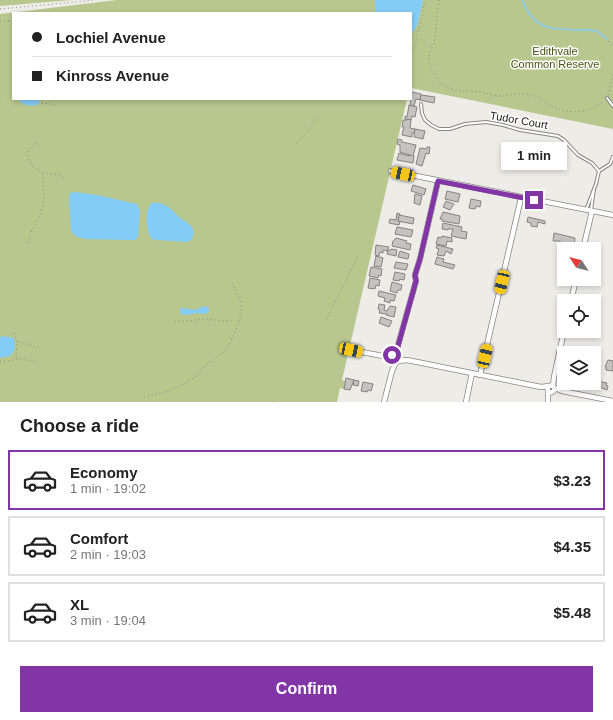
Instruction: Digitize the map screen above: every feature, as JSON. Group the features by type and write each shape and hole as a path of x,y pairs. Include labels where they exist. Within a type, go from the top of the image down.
{"street":[{"path":"391,171 521,198 613,215"},
{"path":"384,402 416,281 415,275 438,181"},
{"path":"480,375 521,198"},
{"path":"584,242 590,210"},
{"path":"548,400 562,338"},
{"path":"351,350 613,401"},
{"path":"466,402 472,373"}],"lane":[{"path":"607,98 613,106"},
{"name":"Tudor Court","path":"421,104 422,113 425,120 431,126 440,129 450,129 467,124 485,122 503,124 527,131 556,135 564,140 578,155 590,162 599,171"},
{"path":"590,210 599,171 610,164 613,157"},
{"path":"590,210 594,188"}],"path":[{"path":"0,9 94,0"},
{"path":"412,52 416,43 425,0"},
{"path":"439,0 435,40 429,62 436,77 448,88 501,96 518,93 527,94 538,97 555,108 584,112 601,104 607,98 613,74"},
{"path":"0,21 12,21"},
{"path":"608,41 613,45"},
{"path":"41,100 44,104 57,105"},
{"path":"296,143 309,130 317,118"},
{"path":"36,142 28,150 28,156 34,168 42,172 57,174 63,177"},
{"path":"28,243 44,203 45,192 42,172"},
{"path":"326,320 358,257"},
{"path":"144,397 170,391 190,381 196,377 207,364 225,351 239,322 242,310 241,302 232,281"},
{"path":"175,322 207,319 223,321 234,320"},
{"path":"14,333 17,342 15,355 16,359"},
{"path":"17,342 38,348"},
{"path":"0,362 7,362 16,359 34,361"}],"green space":[{"path":"0,0 72,0 0,6"},
{"name":"Edithvale Common Reserve","path":"117,0 613,0 613,129 412,88 412,12 17,12"},
{"path":"12,13 12,100 407,100 342,380 345,381 344,389 340,388 337,402 0,402 0,14"}],"water":[{"path":"375,0 423,0 417,26 412,33 412,12 376,12"},
{"path":"19,100 39,100 39,104 27,105"},
{"path":"75,192 97,195 137,204 140,211 138,237 135,240 130,240 85,239 75,236 71,230 69,198 70,193"},
{"path":"152,203 160,203 166,206 189,224 192,227 194,234 192,239 188,242 152,239 148,231 147,215 149,206"},
{"path":"205,306 209,308 209,311 206,314 198,313 184,315 180,313 180,309 182,308 195,310"},
{"path":"4,336 13,338 15,347 10,356 0,358 0,337"}],"building":[{"path":"412,92 421,94 420,100 416,99 414,106 410,105 412,100"},
{"path":"421,95 435,97 434,103 420,100"},
{"path":"409,105 417,107 415,117 412,116 411,120 405,119 405,116 407,117"},
{"path":"403,120 411,120 410,128 415,129 415,133 412,133 412,137 402,135 404,127 402,127"},
{"path":"415,129 425,131 423,139 414,137"},
{"path":"398,139 402,140 402,142 416,145 413,156 400,152 400,145 397,144"},
{"path":"427,147 430,147 429,154 426,153 422,166 416,164 420,148 427,149"},
{"path":"399,153 414,156 413,163 397,160"},
{"path":"413,185 426,189 424,195 411,191"},
{"path":"447,191 460,194 458,202 445,199"},
{"path":"415,194 422,196 420,205 414,203"},
{"path":"471,199 481,201 480,207 476,206 475,209 469,208"},
{"path":"446,201 454,204 450,210 443,207"},
{"path":"443,212 460,216 459,224 442,221 442,219 440,219"},
{"path":"397,213 400,214 398,221 400,222 399,225 389,223 390,219 396,220"},
{"path":"399,215 414,218 413,224 398,221"},
{"path":"528,217 545,221 545,224 538,222 537,227 531,226 531,223 527,222"},
{"path":"443,223 462,227 461,231 467,232 466,239 451,236 453,229 442,229"},
{"path":"397,227 413,230 411,237 395,234"},
{"path":"554,233 575,238 575,242 553,241"},
{"path":"442,236 452,238 452,242 447,241 446,246 436,244 438,237 441,238"},
{"path":"396,238 407,241 406,243 411,244 410,250 392,246 393,241"},
{"path":"376,245 389,247 387,251 383,250 383,253 380,252 379,256 375,255"},
{"path":"437,245 453,249 451,254 446,251 444,256 437,255 439,249 436,248"},
{"path":"388,250 397,250 396,256 387,254"},
{"path":"400,251 409,254 408,259 398,257"},
{"path":"376,256 383,258 381,267 374,266"},
{"path":"437,257 444,259 443,262 455,265 453,269 435,264"},
{"path":"396,262 408,264 406,270 394,268"},
{"path":"371,267 382,269 381,276 379,275 378,278 369,276"},
{"path":"395,272 405,274 404,280 393,280"},
{"path":"370,278 380,280 379,286 376,285 375,289 368,288"},
{"path":"392,282 402,285 401,290 398,290 397,293 390,291"},
{"path":"379,291 396,295 394,301 390,300 390,303 384,301 385,298 378,296"},
{"path":"379,304 385,305 384,310 387,311 390,306 396,307 394,317 379,313"},
{"path":"381,317 392,321 389,327 379,323"},
{"path":"608,360 613,361 613,371 606,370 605,367"},
{"path":"346,378 354,380 350,390 344,389"},
{"path":"354,380 359,381 358,386 353,385"},
{"path":"363,382 373,384 371,391 361,391"},
{"path":"601,382 607,383 607,390 601,388"}],"waterway":[{"path":"522,0 532,17 543,26 558,29 593,30 599,32 608,40"}],"route":[{"path":"392,355 398,346 416,281 415,275 438,181 534,200"}]}
